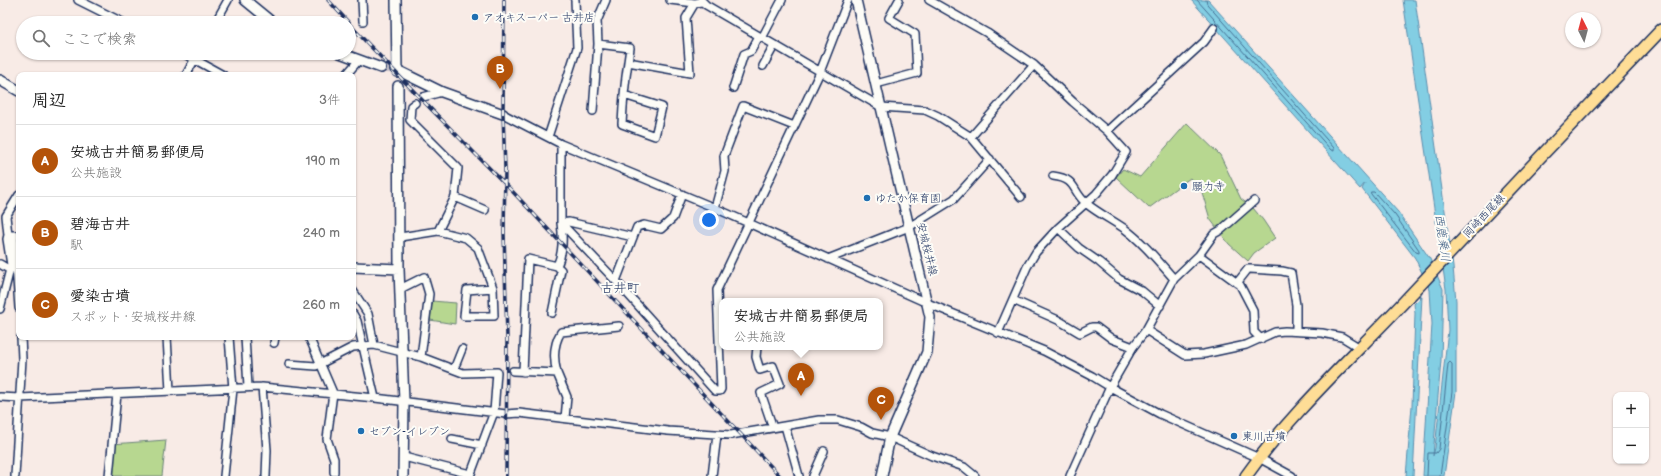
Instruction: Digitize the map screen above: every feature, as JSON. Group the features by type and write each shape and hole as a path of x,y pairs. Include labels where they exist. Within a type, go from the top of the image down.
{"main road":[{"name":"岡崎西尾線","path":"1246,476 1259,458 1295,416 1661,30"}],"street":[{"path":"78,0 110,16"},
{"path":"219,16 228,0"},
{"path":"246,0 265,16"},
{"path":"362,0 363,21"},
{"path":"396,0 396,70 442,92 503,114 561,144 715,208 927,303 1050,354 1160,414 1259,458 1292,476"},
{"path":"548,137 577,48 575,0"},
{"path":"593,110 598,44 597,21 606,0"},
{"path":"670,0 699,2 881,107 925,110 938,116 971,138 1021,196"},
{"path":"733,88 744,54 751,51 782,0"},
{"path":"719,302 717,290 820,72 848,0"},
{"name":"安城桜井線","path":"856,0 927,303 930,325 927,352 890,437 882,476"},
{"path":"876,84 917,74 915,34 889,18 899,0"},
{"path":"929,0 987,33 1034,65 1073,102 1107,131 1126,152 1112,175 1090,200 1058,228 1036,252 1027,267 998,333"},
{"path":"628,62 690,73 686,18 699,2"},
{"path":"1107,131 1204,42 1214,28"},
{"path":"598,44 630,48 624,95 622,124 655,136 662,107 624,95"},
{"path":"763,66 774,46"},
{"path":"356,59 381,68"},
{"path":"188,72 194,60"},
{"path":"202,60 219,72"},
{"path":"349,72 359,60"},
{"path":"971,138 1034,65"},
{"path":"0,80 16,89"},
{"path":"398,86 399,268 404,402 403,476"},
{"path":"423,98 442,92"},
{"path":"415,103 411,106 410,120 458,168 454,197 438,231"},
{"path":"715,208 725,171 724,156 743,106 794,126"},
{"path":"557,266 560,258 562,232 561,144"},
{"path":"828,259 909,227 954,199 990,159"},
{"path":"1053,176 1062,177 1070,181 1085,203 1125,229 1154,256 1174,279"},
{"path":"616,281 637,227 644,225 661,229 673,218 682,194"},
{"path":"454,197 485,210"},
{"path":"16,200 6,216 14,235 16,264"},
{"path":"1070,476 1110,387 1133,348 1146,330 1174,279 1199,255 1214,234 1221,230 1254,201"},
{"path":"561,223 569,222 633,237"},
{"path":"561,223 616,281 715,391 721,389 721,350"},
{"path":"1058,228 1080,248 1120,279 1142,291 1160,306"},
{"path":"400,236 438,231 466,238 478,248 493,288 494,316 464,316 466,290 493,288"},
{"path":"0,309 10,270 14,235"},
{"path":"1199,255 1240,285 1253,310 1254,332 1261,339"},
{"path":"523,372 528,259 557,266 560,270 552,313"},
{"path":"0,264 10,270"},
{"path":"356,267 399,268"},
{"path":"1237,283 1250,268 1291,273 1296,305 1296,332"},
{"path":"400,289 424,277 429,294 421,357"},
{"path":"356,296 368,314 374,345"},
{"path":"1013,300 1058,320 1080,332 1096,327 1112,339 1133,348"},
{"path":"356,318 375,398"},
{"path":"565,418 567,397 554,362 555,341 561,332 619,326"},
{"path":"1146,330 1185,355 1204,354 1232,348 1261,339 1275,332 1285,331 1322,333 1342,337 1360,348"},
{"path":"15,476 22,359 21,340"},
{"path":"167,340 170,391"},
{"path":"224,476 233,389 229,340"},
{"path":"245,340 248,387"},
{"path":"309,340 333,393 327,440 334,459 334,472"},
{"path":"289,364 316,366 353,347 374,345 421,357 463,372 497,372 494,412 470,475 404,457"},
{"path":"454,369 462,349"},
{"path":"757,350 756,357 760,370 773,366 780,384 761,393 773,428"},
{"path":"513,371 557,373"},
{"path":"0,397 20,398 262,387 333,393 506,414 519,413 668,431 717,435 730,435 819,420 838,420 861,427 872,433 890,437 932,456 964,466 975,476"},
{"path":"262,387 267,450 266,476"},
{"path":"109,476 117,394"},
{"path":"785,426 799,476"},
{"path":"712,476 717,435"},
{"path":"452,439 482,445"},
{"path":"813,476 824,451"}],"green space":[{"path":"1187,123 1220,155 1241,199 1253,208 1275,238 1254,253 1248,261 1229,244 1210,219 1201,189 1190,178 1149,208 1116,177 1123,169 1140,177"},
{"path":"432,301 456,303 455,324 430,320"},
{"path":"166,440 162,476 109,476 112,444"}],"water":[{"name":"西鹿乗川","path":"1191,0 1208,0 1398,212 1430,259 1443,289 1441,360 1433,456 1448,330 1446,289 1403,0 1415,0 1453,267 1456,301 1456,392 1444,476 1423,476 1432,324 1430,290 1415,258 1362,189 1365,183 1360,189"},
{"path":"1422,296 1413,476 1406,476 1412,406 1414,304"}],"waterway":[{"path":"1420,299 1421,290"}],"tunnel":[{"path":"381,68 395,69"}],"railway":[{"path":"328,0 343,16"},
{"path":"504,0 504,233 507,337 506,476"},
{"path":"356,31 513,192 780,476"}],"place":[{"name":"アオキスーパー 古井店","path":"475,17"},
{"name":"碧海古井","path":"500,89"},
{"name":"願力寺","path":"1184,186"},
{"name":"ゆたか保育園","path":"867,198"},
{"name":"安城古井簡易郵便局","path":"801,396"},
{"name":"愛染古墳","path":"881,420"},
{"name":"セブン-イレブン","path":"361,431"},
{"name":"東川古墳","path":"1234,436"}],"district":[{"name":"古井町","path":"620,288"}]}
